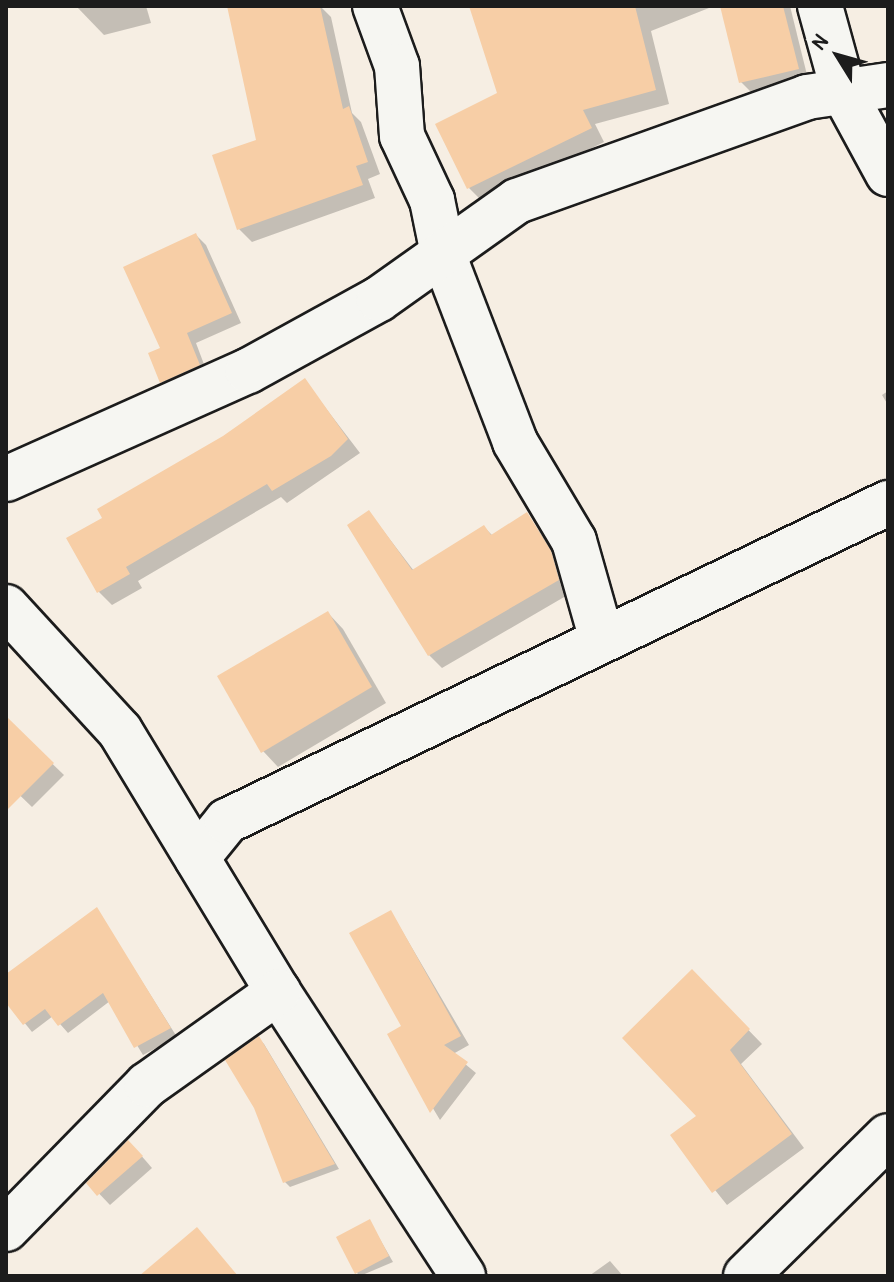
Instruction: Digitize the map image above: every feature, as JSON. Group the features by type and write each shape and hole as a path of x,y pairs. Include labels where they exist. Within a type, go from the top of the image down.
{"street":[{"path":"375,6 397,66 402,136 432,200 443,254 515,442 574,541 602,640"},
{"path":"820,6 844,93 888,174"},
{"path":"6,479 248,371 379,299 517,201 718,126 807,97 888,85"},
{"path":"197,858 227,821 888,503"},
{"path":"8,614 120,731 278,992 463,1276"},
{"path":"6,1229 147,1085 278,992"},
{"path":"746,1276 888,1136"}],"building":[{"path":"227,6 320,6 343,109 349,106 368,162 356,166 363,185 237,230 212,155 256,140"},
{"path":"469,6 635,6 656,90 583,110 592,128 467,189 435,124 497,93"},
{"path":"720,6 783,6 799,69 739,83"},
{"path":"196,233 232,313 187,333 200,365 160,383 148,353 160,348 123,267"},
{"path":"305,378 348,439 331,456 272,491 267,484 126,567 130,574 97,593 66,538 102,518 97,509 223,436"},
{"path":"369,510 412,570 484,525 491,535 527,512 551,551 559,580 428,656 347,525"},
{"path":"328,611 372,687 261,753 217,676"},
{"path":"6,716 54,763 6,811"},
{"path":"97,907 171,1028 134,1048 103,993 58,1026 45,1009 23,1025 6,1003 6,974"},
{"path":"391,910 461,1036 444,1045 468,1062 430,1113 387,1034 401,1026 349,933"},
{"path":"692,969 750,1029 730,1050 792,1134 712,1193 670,1135 696,1116 622,1038"},
{"path":"259,1036 335,1164 283,1183 254,1108 225,1060"},
{"path":"128,1140 143,1156 97,1196 86,1183"},
{"path":"370,1219 389,1256 355,1274 336,1237"},
{"path":"197,1227 238,1276 139,1276"}]}
